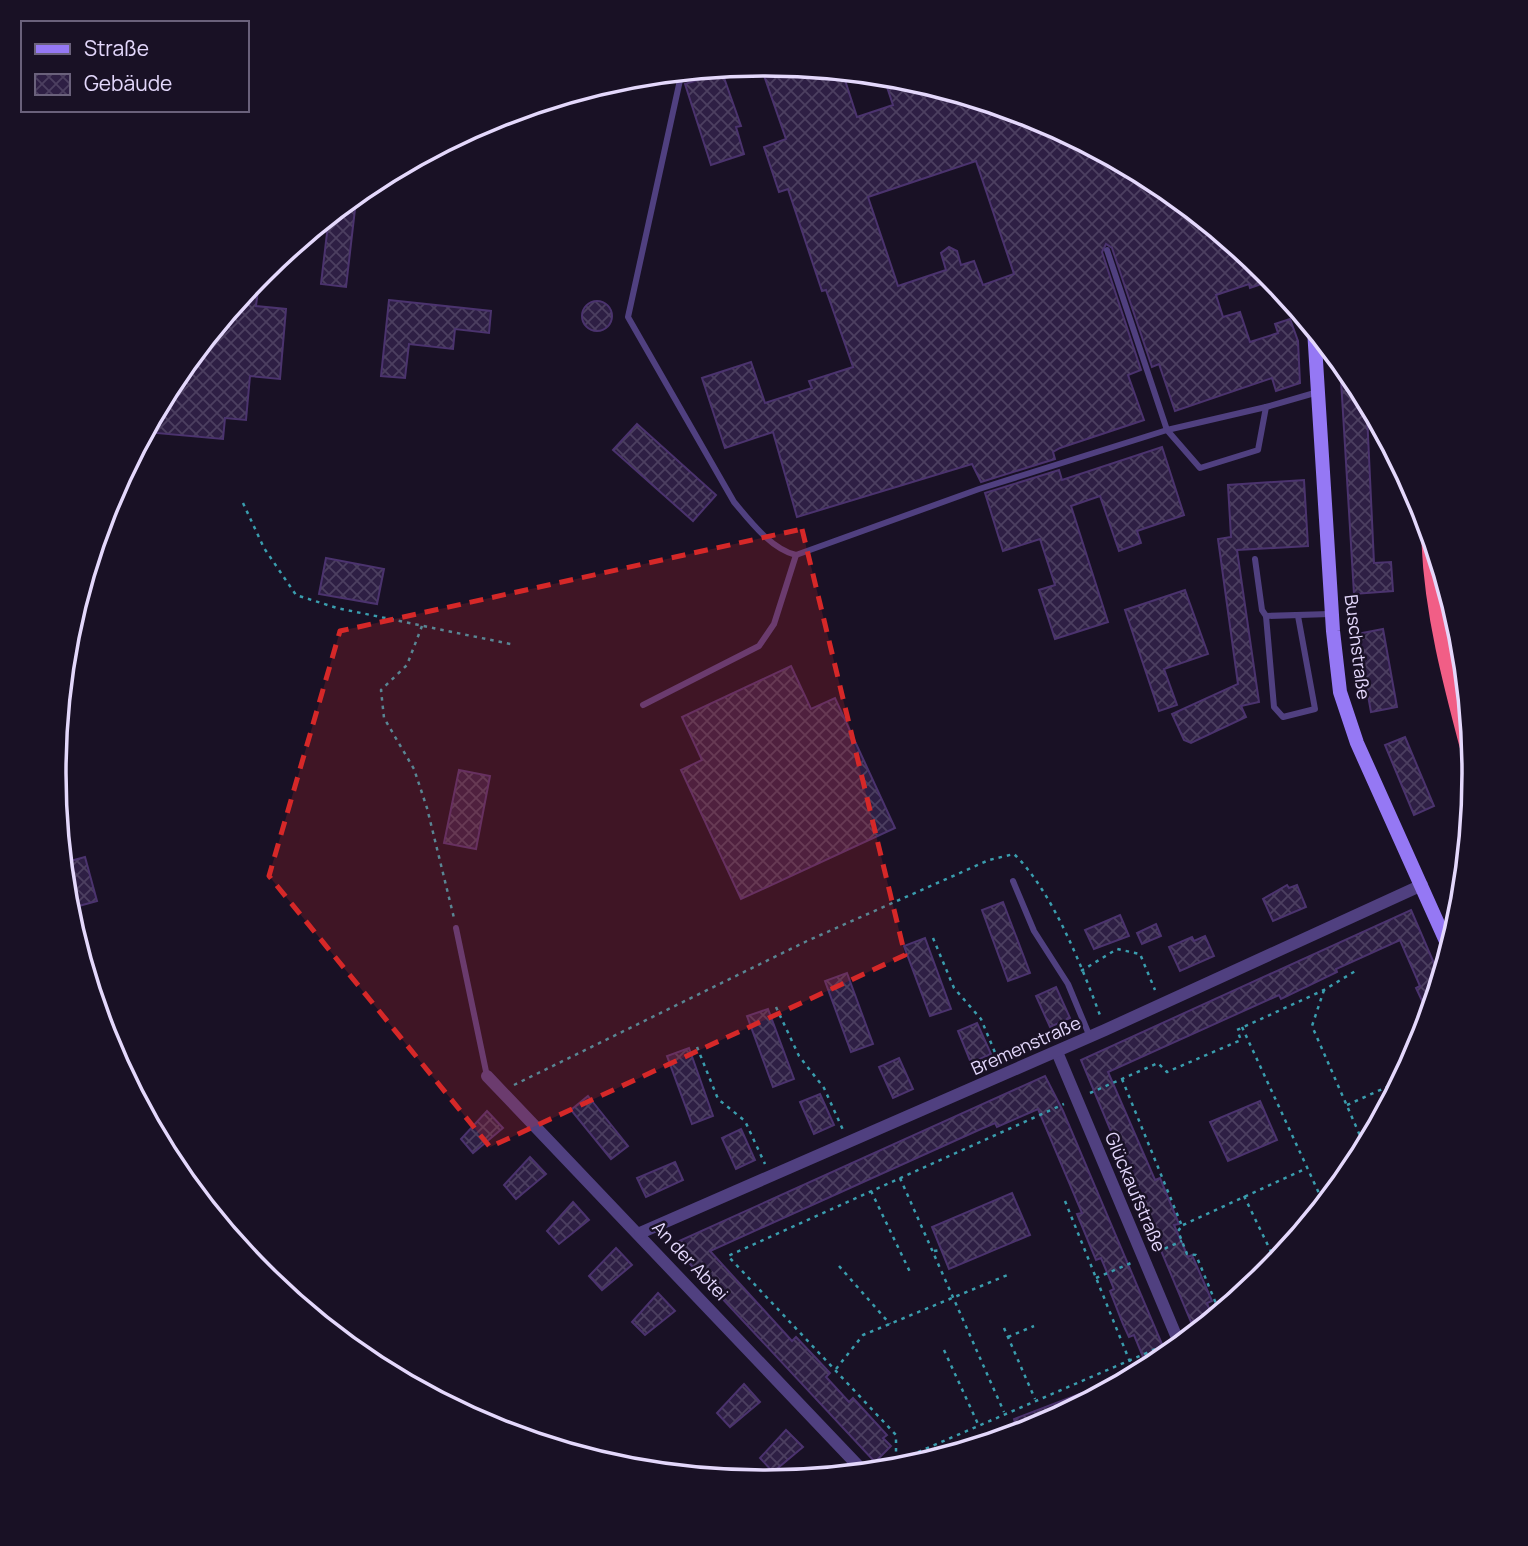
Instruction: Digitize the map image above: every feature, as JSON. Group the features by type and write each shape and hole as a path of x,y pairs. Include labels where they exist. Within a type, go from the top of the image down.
{"highway":[{"path":"1434,579 1444,640 1457,692"}],"street":[{"name":"Buschstraße","path":"1315,346 1332,614 1340,692 1443,933"},
{"name":"Bremenstraße","path":"640,1233 1058,1052 1422,885"},
{"name":"Glückaufstraße","path":"1058,1052 1176,1335"},
{"name":"An der Abtei","path":"488,1076 857,1465"}],"lane":[{"path":"680,80 628,317 734,502 786,553 796,555 979,489 1167,430 1318,392"},
{"path":"1107,250 1167,430 1200,468 1258,450 1266,407"},
{"path":"643,705 759,646 774,624 796,555"},
{"path":"1255,559 1262,610 1266,616 1274,707 1283,717 1315,709 1298,616"},
{"path":"1266,616 1332,614"},
{"path":"1013,881 1034,930 1068,984 1090,1037"},
{"path":"456,928 488,1076"}],"path":[{"path":"243,503 264,548 296,595 337,608 515,645"},
{"path":"422,626 407,665 381,690 384,718 414,769 427,808 456,928"},
{"path":"502,1093 522,1079 807,941 989,860 1014,854 1031,871 1081,971 1105,1030"},
{"path":"933,938 954,988 981,1019 1004,1075"},
{"path":"1081,971 1116,949 1140,954 1161,1005"},
{"path":"896,1458 896,1435 728,1256 1158,1063 1167,1072 1241,1040 1237,1030 1324,990 1357,970"},
{"path":"1324,990 1312,1026 1360,1135"},
{"path":"776,1007 799,1056 824,1087 848,1143"},
{"path":"1242,1027 1320,1195"},
{"path":"696,1047 718,1099 746,1121 771,1176"},
{"path":"1122,1079 1182,1226"},
{"path":"1347,1105 1387,1087"},
{"path":"1216,1304 1196,1255 1187,1254 1178,1231 1182,1226 1307,1168"},
{"path":"900,1178 1004,1413"},
{"path":"871,1191 910,1272"},
{"path":"1244,1196 1271,1251"},
{"path":"1065,1201 1130,1362"},
{"path":"1096,1278 1182,1241"},
{"path":"934,1251 941,1250"},
{"path":"839,1266 890,1324"},
{"path":"835,1370 863,1335 1010,1274"},
{"path":"1008,1336 1034,1325"},
{"path":"1004,1328 1035,1399"},
{"path":"944,1350 978,1424"},
{"path":"906,1456 1035,1399 1152,1353"}],"highlighted area":[{"path":"802,529 905,955 490,1147 269,876 340,631"}],"building":[{"path":"764,75 845,80 857,117 893,105 887,87 945,99 988,113 1072,147 1152,193 1224,249 1257,280 1261,284 1250,288 1249,284 1216,295 1223,317 1240,312 1250,342 1278,333 1275,324 1290,319 1298,341 1300,383 1276,391 1272,378 1175,411 1159,364 1152,367 1112,248 1106,244 1102,252 1141,370 1128,375 1144,420 1060,448 1053,452 1055,459 981,482 972,464 797,517 773,432 725,448 702,378 751,362 765,403 812,388 809,381 853,367 826,290 822,291 788,189 779,192 764,147 786,139","holes":["976,161 1014,274 983,285 974,261 961,265 957,251 949,247 941,253 946,270 898,286 868,197"]},
{"path":"724,77 741,126 736,127 744,154 711,165 685,84 702,78"},
{"path":"355,209 346,287 321,284 327,230"},
{"path":"257,294 256,306 286,309 280,379 250,376 246,420 225,418 223,439 155,433 184,385 211,348"},
{"path":"389,300 491,311 489,333 455,329 453,349 409,344 405,378 381,376"},
{"path":"597,301 608,305 612,316 608,327 597,331 586,327 582,316 586,305"},
{"path":"1341,381 1367,423 1374,563 1391,562 1393,591 1354,594"},
{"path":"637,424 716,495 693,521 613,450"},
{"path":"1162,447 1184,515 1137,531 1141,543 1119,551 1100,496 1071,506 1108,622 1055,639 1039,590 1055,585 1040,539 1003,551 985,493 1059,470 1062,480"},
{"path":"1304,480 1308,546 1237,550 1259,702 1241,706 1246,717 1191,743 1184,740 1172,714 1238,684 1218,539 1231,537 1228,485"},
{"path":"326,558 384,569 377,604 319,594"},
{"path":"1185,590 1208,654 1164,669 1177,705 1159,711 1125,610"},
{"path":"1383,629 1397,707 1371,712 1357,634"},
{"path":"791,666 811,709 835,698 895,828 741,899 681,770 702,760 682,717"},
{"path":"1405,737 1434,806 1414,815 1385,745"},
{"path":"459,770 490,776 476,849 444,843"},
{"path":"85,857 97,901 79,906 72,861"},
{"path":"1287,885 1289,888 1297,885 1306,907 1273,921 1263,899"},
{"path":"1003,902 1030,973 1008,981 982,910"},
{"path":"1411,910 1435,964 1422,1001 1416,988 1420,986 1400,940 1336,969 1337,972 1281,999 1279,995 1108,1072 1155,1180 1160,1178 1179,1224 1174,1225 1188,1257 1192,1255 1212,1301 1207,1303 1209,1309 1191,1322 1081,1060"},
{"path":"1120,915 1129,936 1094,949 1085,930"},
{"path":"1156,924 1161,936 1142,944 1137,933"},
{"path":"1205,936 1214,956 1180,971 1169,947 1192,937 1194,941"},
{"path":"925,938 951,1009 930,1016 904,946"},
{"path":"847,973 873,1044 851,1052 825,981"},
{"path":"1056,987 1070,1018 1050,1027 1036,996"},
{"path":"768,1009 794,1079 773,1087 747,1016"},
{"path":"977,1023 991,1054 971,1063 958,1031"},
{"path":"689,1048 713,1116 692,1124 667,1056"},
{"path":"899,1058 913,1089 893,1098 879,1067"},
{"path":"1045,1076 1063,1111 1162,1345 1144,1358 1134,1335 1129,1337 1110,1291 1114,1289 1101,1258 1096,1260 1077,1214 1082,1213 1038,1109 997,1127 995,1123 981,1129 710,1251 792,1341 796,1337 830,1373 826,1377 849,1402 853,1398 887,1435 883,1438 891,1446 876,1461 675,1248 677,1242"},
{"path":"820,1094 834,1125 814,1134 800,1102"},
{"path":"588,1096 628,1146 611,1159 571,1110"},
{"path":"1260,1101 1277,1140 1228,1161 1210,1122"},
{"path":"487,1111 503,1128 473,1153 461,1139"},
{"path":"741,1129 755,1160 736,1169 722,1138"},
{"path":"530,1157 546,1174 516,1199 504,1185"},
{"path":"675,1162 683,1180 646,1197 637,1178"},
{"path":"1012,1193 1030,1235 949,1269 932,1227"},
{"path":"573,1202 589,1220 559,1244 547,1231"},
{"path":"616,1248 632,1265 602,1290 589,1276"},
{"path":"658,1293 675,1311 645,1335 632,1322"},
{"path":"744,1384 760,1402 730,1427 717,1413"},
{"path":"1082,1393 1082,1394 1015,1423 1014,1419"},
{"path":"786,1430 803,1447 776,1470 771,1470 760,1458"}]}
